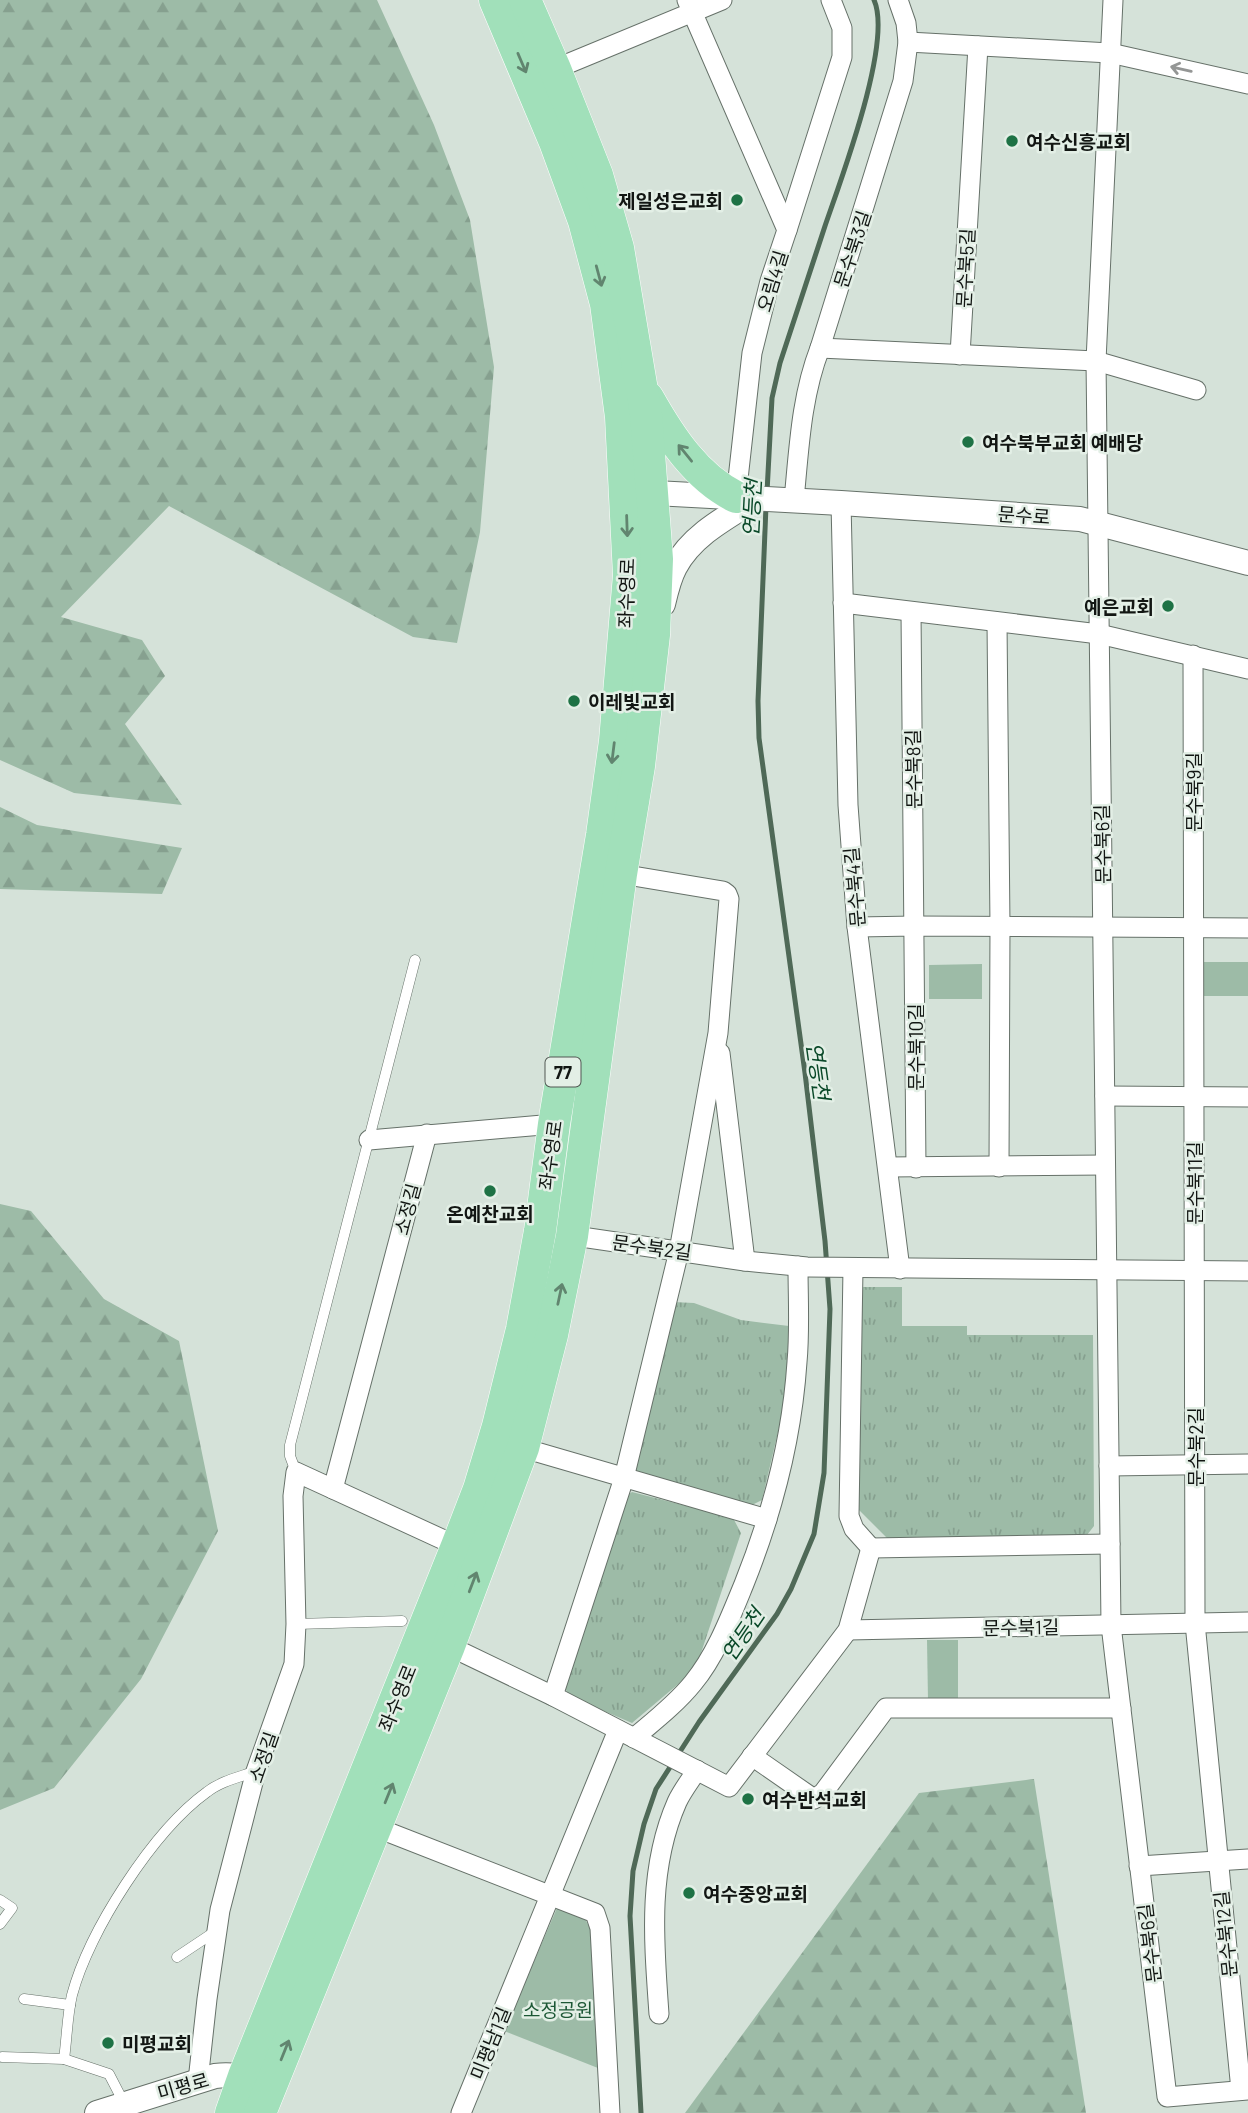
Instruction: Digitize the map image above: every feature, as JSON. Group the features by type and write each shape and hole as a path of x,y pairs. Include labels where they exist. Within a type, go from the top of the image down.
{"main road":[{"name":"좌수영로","path":"495,0 555,142 584,221 636,406"},
{"name":"좌수영로","path":"231,2113 258,2091 375,1827 449,1646 523,1448 537,1332 540,1231 554,1124 615,741 639,492 636,406 618,248 597,175 525,0"},
{"path":"636,406 666,428 707,479 720,489 746,498"},
{"name":"좌수영로","path":"258,2091 479,1489 498,1426 537,1332 572,1236 621,874 639,766 654,635 657,559 639,492"}],"street":[{"path":"555,69 689,6 722,0"},
{"path":"787,230 842,57 842,28 831,0"},
{"name":"문수북3길","path":"794,500 810,375 821,348 907,65 906,23 898,0"},
{"path":"1098,523 1096,361 1113,0"},
{"name":"오림4길","path":"689,6 787,230 770,281 752,353 746,498"},
{"path":"908,42 1110,53 1248,84"},
{"name":"문수북5길","path":"960,355 978,46"},
{"path":"821,348 1096,361 1196,390"},
{"path":"639,492 746,498"},
{"path":"654,635 671,577 685,551 746,498"},
{"name":"문수로","path":"746,498 1080,519 1248,563"},
{"name":"문수북4길","path":"842,503 848,805 857,927 900,1269"},
{"name":"문수북6길","path":"1098,523 1111,1625 1167,2097 1244,2090"},
{"path":"843,603 1099,634 1248,669"},
{"name":"문수북8길","path":"911,612 915,926"},
{"path":"997,622 999,1167"},
{"name":"문수북9길","path":"1193,655 1194,928"},
{"path":"553,1696 624,1478 679,1251 718,1033 729,899 727,894 723,891 621,874"},
{"name":"문수북10길","path":"915,926 916,1168"},
{"path":"857,927 1248,928"},
{"name":"문수북11길","path":"1194,928 1195,1270"},
{"path":"718,1033 745,1261"},
{"path":"1105,1096 1248,1097"},
{"path":"369,1140 554,1124"},
{"name":"소정길","path":"333,1489 427,1134"},
{"path":"888,1167 1105,1165"},
{"name":"문수북2길","path":"540,1231 745,1261 802,1267 853,1268"},
{"path":"550,1894 626,1734 670,1707 701,1672 729,1621 767,1519 787,1443 798,1360 802,1267"},
{"path":"1110,1544 871,1548 854,1529 849,1516 853,1268 1248,1271"},
{"name":"문수북2길","path":"1195,1270 1195,1623"},
{"path":"523,1448 767,1519"},
{"path":"1109,1466 1248,1464"},
{"path":"296,1472 457,1546"},
{"name":"소정길","path":"198,2081 220,1910 256,1770 294,1664 296,1624 293,1496 296,1472"},
{"path":"449,1646 553,1696 729,1787 848,1630 871,1548"},
{"name":"문수북1길","path":"848,1630 1248,1622"},
{"path":"1195,1623 1218,1861"},
{"path":"752,1756 814,1799 823,1793 886,1708 1121,1708"},
{"path":"659,2014 654,1912 656,1884 672,1815 694,1769"},
{"path":"375,1827 591,1910 600,1924 610,2113"},
{"path":"1139,1866 1248,1859"},
{"name":"문수북12길","path":"1218,1861 1244,2090"},
{"name":"미평남1길","path":"461,2113 550,1894"},
{"name":"미평로","path":"97,2113 198,2081 227,2075 258,2091"}],"lane":[{"path":"296,1472 291,1462 290,1446 415,960"},
{"path":"296,1624 402,1621"},
{"path":"64,2059 70,2005 86,1958 132,1873 174,1822 208,1791 256,1770"},
{"path":"0,1900 12,1908 0,1924"},
{"path":"177,1957 216,1931"},
{"path":"24,1999 70,2005"},
{"path":"2,2057 64,2059 110,2074 124,2103"}],"green space":[{"path":"0,0 377,0 434,125 470,220 494,367 480,532 457,643 413,637 169,506 61,617 142,640 165,676 125,724 182,805 74,793 0,760"},
{"path":"0,807 37,825 182,848 162,894 0,889"},
{"path":"1204,962 1248,962 1248,996 1204,996"},
{"path":"982,964 982,999 929,999 929,965"},
{"path":"0,1204 31,1211 104,1299 179,1341 218,1531 141,1679 54,1788 0,1810"},
{"path":"858,1287 902,1287 902,1326 967,1326 967,1335 1093,1335 1094,1526 1087,1535 889,1540 859,1510"},
{"path":"673,1302 694,1303 741,1320 789,1326 786,1398 762,1500 750,1506 639,1476 632,1464"},
{"path":"632,1492 733,1518 741,1533 697,1665 689,1675 632,1723 569,1696 564,1686 622,1499"},
{"path":"927,1640 958,1640 958,1700 928,1700"},
{"path":"1034,1779 1086,2113 685,2113 919,1793"},
{"name":"소정공원","path":"557,1908 584,1917 592,1932 603,2070 504,2031"}],"waterway":[{"name":"연등천","path":"767,492 772,398 780,363 863,111 877,46 878,20 874,0"},
{"name":"연등천","path":"641,2113 630,1916 633,1871 644,1824 656,1789 699,1722 777,1614 791,1589 814,1534 824,1473 830,1309 825,1241 759,738 758,701 766,506"}],"place":[{"name":"여수신흥교회","path":"1012,141"},
{"name":"제일성은교회","path":"737,200"},
{"name":"여수북부교회 예배당","path":"968,442"},
{"name":"예은교회","path":"1168,606"},
{"name":"이레빛교회","path":"574,701"},
{"name":"온예찬교회","path":"490,1191"},
{"name":"여수반석교회","path":"748,1799"},
{"name":"여수중앙교회","path":"689,1893"},
{"name":"미평교회","path":"108,2043"}]}
